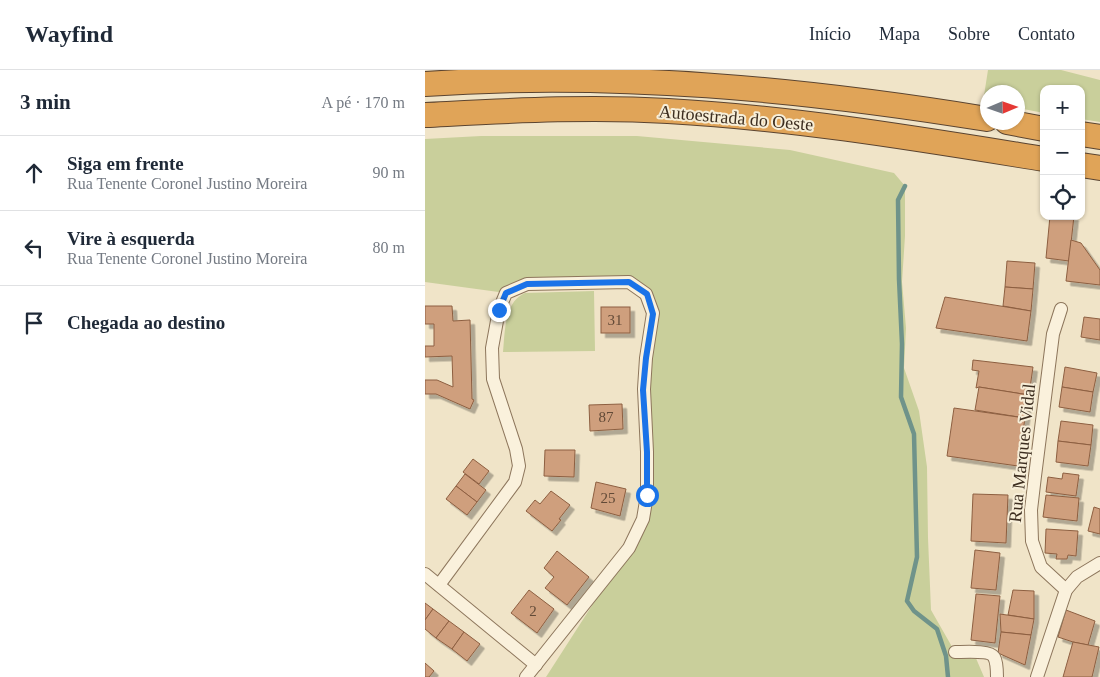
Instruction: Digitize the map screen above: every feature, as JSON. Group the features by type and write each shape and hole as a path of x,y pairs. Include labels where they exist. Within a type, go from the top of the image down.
{"highway":[{"name":"Autoestrada do Oeste","path":"425,84 499,80 622,80 805,94 980,118"},
{"name":"Autoestrada do Oeste","path":"425,115 551,108 676,111 849,128 1040,158"},
{"path":"1025,125 1040,128"},
{"path":"1085,135 1100,137"},
{"path":"1085,166 1100,168"}],"street":[{"path":"439,585 515,482 519,466 516,449 493,379 492,348 499,310 506,293 527,284 629,282 647,294 653,314 643,390 647,452 647,495 643,519 629,548 526,677"},
{"name":"Rua Marques Vidal","path":"1061,309 1053,334 1031,510 1032,541 1041,567 1065,590"},
{"path":"1037,677 1065,590 1077,577 1100,563"},
{"path":"425,574 536,665"},
{"path":"955,652 992,654 995,659 997,677"}],"green space":[{"path":"988,70 1061,70 1100,80 1100,122 1085,120 1085,85 1040,85 1040,112 1025,109 1025,85 986,85"},
{"path":"481,136 637,136 790,150 894,173 905,186 905,236 902,282 906,328 904,368 919,411 927,467 931,610 955,652 975,656 984,677 546,677 629,548 643,519 653,313 629,282 527,284 506,293 425,282 425,139"},
{"path":"594,291 595,351 503,352 505,327 509,310 518,297 525,293"}],"building":[{"path":"1050,220 1074,220 1069,261 1046,258"},
{"path":"1071,240 1081,243 1100,270 1100,285 1066,281"},
{"path":"1007,261 1035,263 1033,289 1005,287"},
{"path":"1005,287 1033,289 1031,311 1003,306"},
{"path":"945,297 1031,311 1027,341 936,328"},
{"path":"425,306 452,306 453,321 470,320 472,399 474,400 470,409 436,394 425,394 425,380 437,380 453,387 452,356 425,357 425,346 434,346 434,324 425,324"},
{"path":"601,307 630,307 630,333 601,333"},
{"path":"1084,317 1100,319 1100,340 1081,337"},
{"path":"973,360 1033,367 1029,395 976,388 979,371 972,370"},
{"path":"1065,367 1097,373 1093,392 1062,387"},
{"path":"979,387 1029,395 1025,418 975,410"},
{"path":"1062,387 1093,392 1090,412 1059,407"},
{"path":"622,404 623,429 590,431 589,405"},
{"path":"954,408 1025,418 1018,466 947,456"},
{"path":"1061,421 1093,425 1091,445 1058,441"},
{"path":"1058,441 1091,445 1088,466 1056,462"},
{"path":"545,450 575,450 574,477 544,476"},
{"path":"473,459 489,471 479,484 463,472"},
{"path":"1063,473 1079,475 1076,496 1046,492 1048,477 1062,479"},
{"path":"465,474 486,490 477,502 456,486"},
{"path":"596,482 626,489 620,516 591,508"},
{"path":"456,486 477,502 467,515 446,499"},
{"path":"551,491 570,505 552,531 526,511 535,500 540,504"},
{"path":"973,494 1008,495 1006,543 971,541"},
{"path":"1046,495 1079,498 1077,521 1043,517"},
{"path":"1094,507 1100,509 1100,534 1088,531"},
{"path":"1046,529 1078,531 1076,556 1068,555 1067,559 1056,559 1057,554 1045,553"},
{"path":"975,550 1000,553 996,590 971,588"},
{"path":"557,551 589,577 567,605 545,588 554,577 544,568"},
{"path":"529,590 554,609 537,633 511,613"},
{"path":"1013,590 1034,591 1034,619 1008,615"},
{"path":"976,594 1000,596 995,643 971,640"},
{"path":"425,603 433,609 425,620"},
{"path":"433,609 449,621 436,638 425,629 425,620"},
{"path":"1066,610 1095,621 1088,645 1058,637"},
{"path":"1000,614 1034,619 1031,635 1001,632"},
{"path":"449,621 464,632 452,649 436,638"},
{"path":"464,632 480,644 467,661 452,649"},
{"path":"1001,632 1031,635 1025,665 998,653"},
{"path":"1073,642 1099,647 1092,677 1063,677"},
{"path":"425,663 434,671 429,677 425,677"}],"waterway":[{"path":"905,186 898,200 902,344 901,397 914,434 917,557 907,601 914,611 937,629 946,656 948,677"}],"route":[{"path":"499,310 506,293 527,284 629,282 647,294 653,314 643,390 647,452 647,495"}]}
